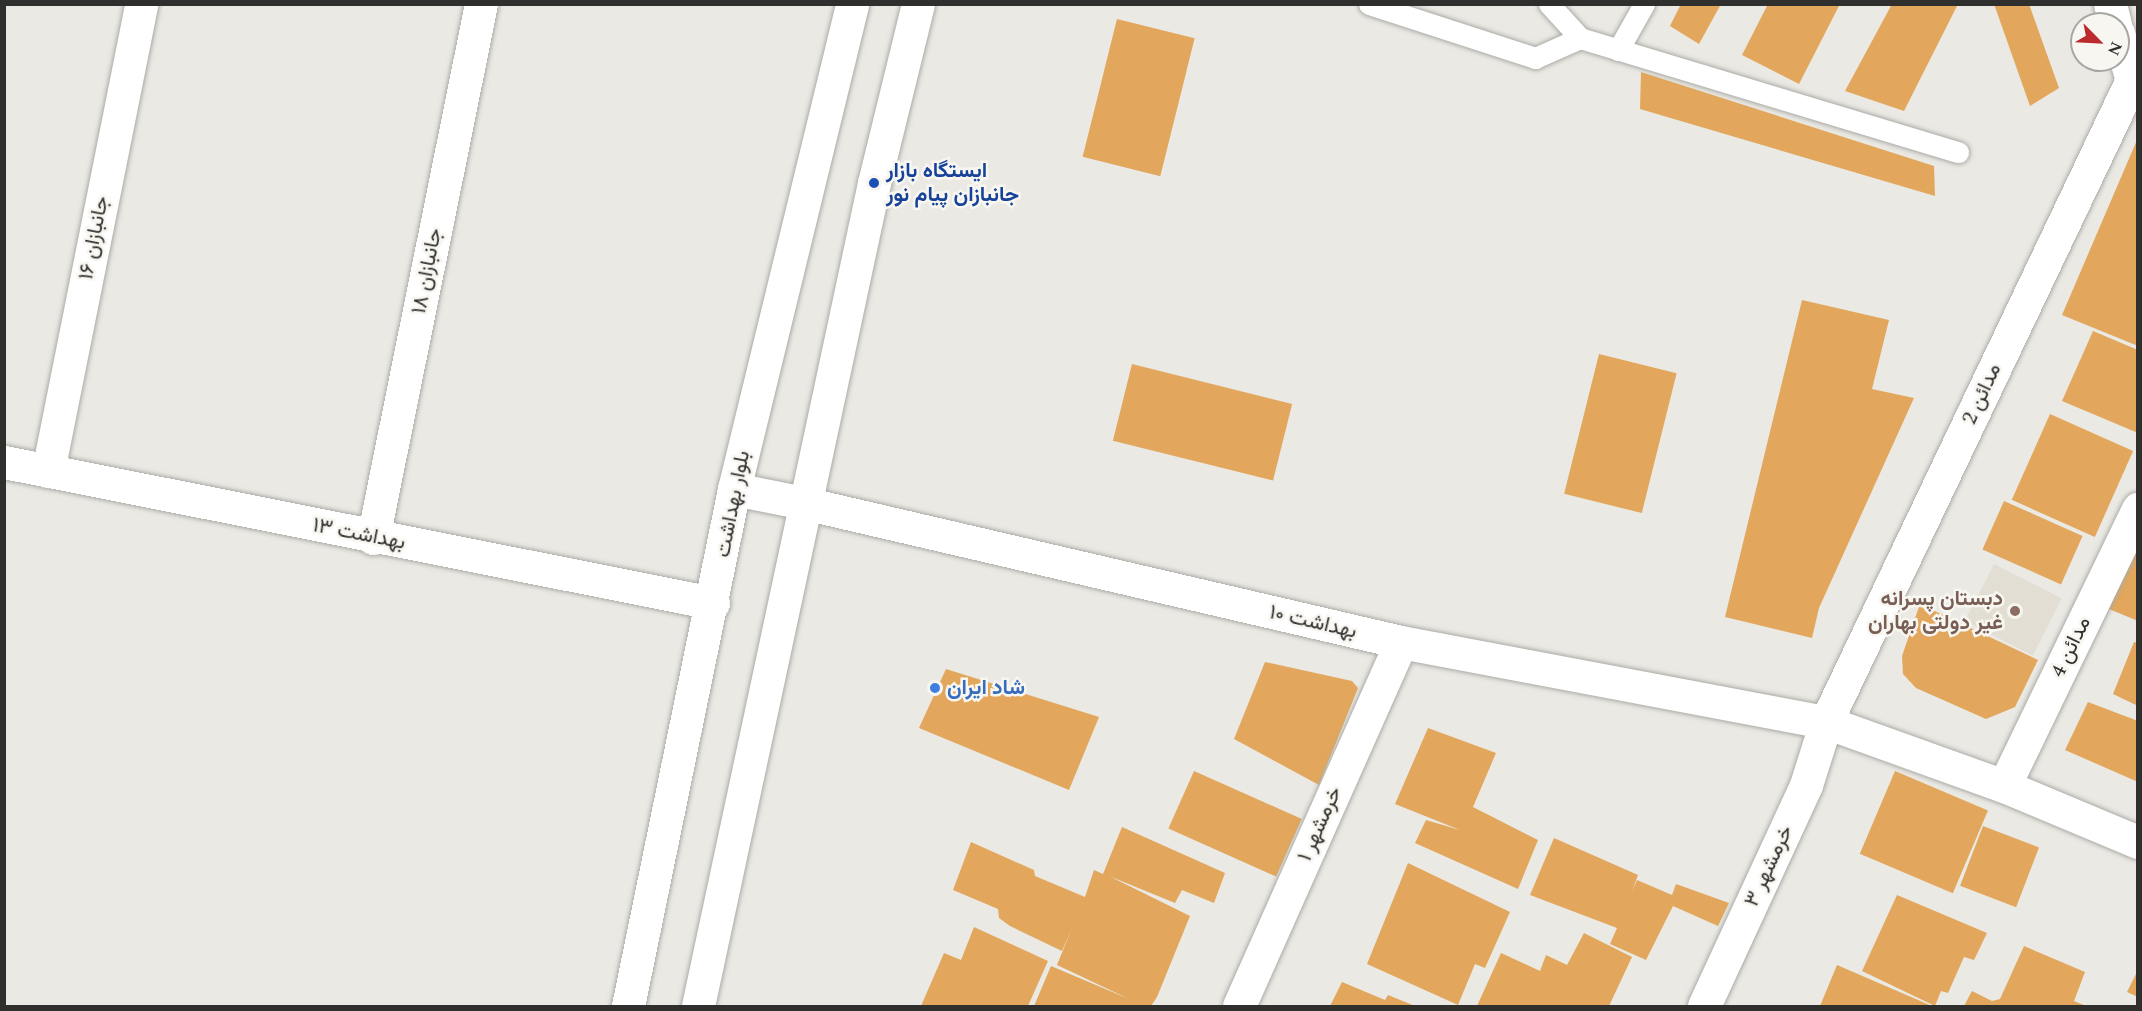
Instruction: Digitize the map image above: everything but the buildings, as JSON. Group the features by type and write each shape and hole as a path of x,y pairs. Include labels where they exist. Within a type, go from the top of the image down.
{"street":[{"name":"جانبازان ۱۶","path":"48,471 141,4"},
{"name":"جانبازان ۱۸","path":"374,538 481,4"},
{"name":"بلوار بهداشت","path":"628,1006 713,603 734,489 852,4"},
{"path":"698,1006 874,183 918,4"},
{"name":"مدائن 2","path":"1827,722 2134,74"},
{"name":"بهداشت ۱۳","path":"4,462 374,538 713,603"},
{"name":"بهداشت ۱۰","path":"734,489 804,503 1401,642 1827,722 2004,786 2138,842"},
{"name":"مدائن 4","path":"2004,786 2138,509"},
{"name":"خرمشهر ۱","path":"1239,1006 1401,642"},
{"name":"خرمشهر ۳","path":"1704,1006 1806,785 1827,722"}],"lane":[{"path":"1369,4 1535,58 1580,38"},
{"path":"1549,4 1580,38 1958,152"},
{"path":"1618,50 1644,4"}],"shaded area":[{"name":"دبستان پسرانه غیر دولتی بهاران","path":"1994,564 2062,599 2033,656 1965,621"}],"place":[{"name":"ایستگاه بازار جانبازان پیام نور","path":"874,183"},
{"name":"دبستان پسرانه غیر دولتی بهاران","path":"2015,611"},
{"name":"شاد ایران","path":"935,688"}]}
